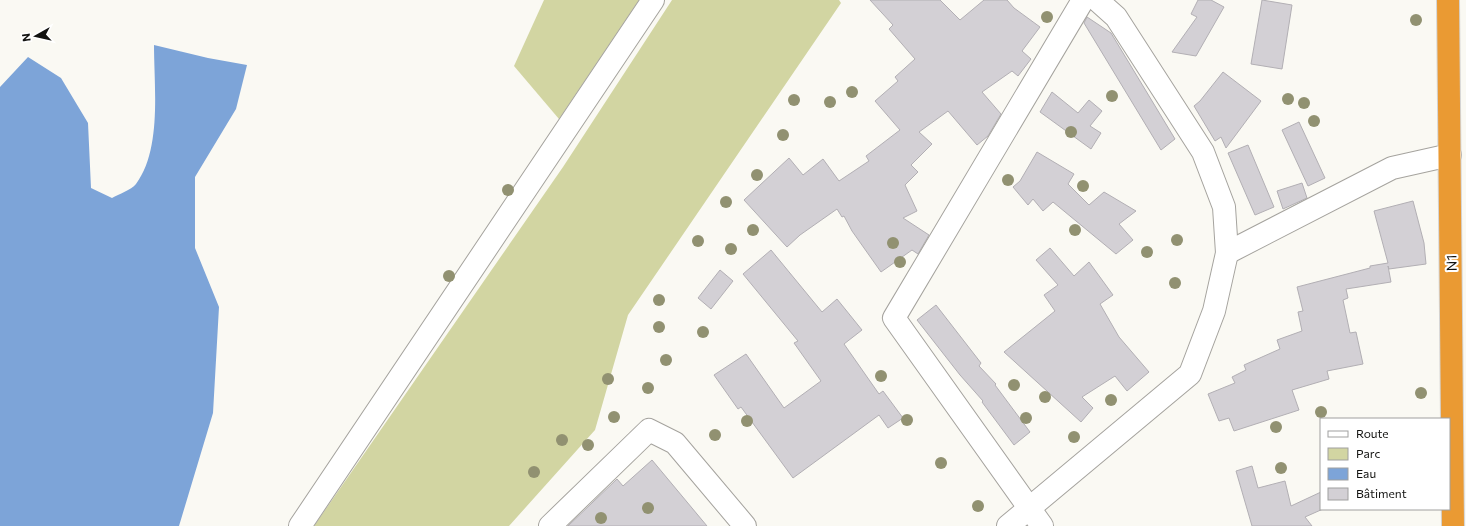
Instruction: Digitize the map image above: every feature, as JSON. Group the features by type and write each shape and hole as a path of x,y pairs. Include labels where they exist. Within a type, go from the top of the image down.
{"highway":[{"name":"N1","path":"1448,0 1453,526"}],"street":[{"path":"300,526 653,0"},
{"path":"1042,526 1028,509 894,318 1083,0"},
{"path":"1008,526 1190,374 1214,311 1227,253 1224,207 1203,152 1116,17 1097,0"},
{"path":"1227,253 1392,168 1450,155"},
{"path":"550,526 649,430 675,443 745,526"}],"green space":[{"path":"544,0 639,0 559,119 514,66"},
{"path":"672,0 839,0 841,3 628,315 595,430 509,526 314,526 563,167"}],"water":[{"path":"154,45 208,58 247,65 236,109 195,177 195,248 219,307 213,413 179,526 0,526 0,87 28,57 61,78 88,123 91,188 112,198 136,184 144,170 150,153 155,117"}],"building":[{"path":"870,0 940,0 960,20 984,0 1007,0 1014,8 1040,27 1022,51 1031,59 1018,76 1012,71 982,92 1001,114 988,136 977,145 948,111 919,132 932,144 911,165 918,172 905,185 917,211 903,218 929,235 918,254 912,250 881,272 852,231 844,216 842,217 837,209 800,235 787,247 744,200 789,158 803,175 823,159 839,181 869,161 866,156 900,130 875,101 898,81 895,77 915,59 889,29 893,25"},
{"path":"1198,0 1211,0 1224,7 1196,56 1172,52 1197,17 1191,14"},
{"path":"1262,0 1292,5 1282,69 1251,64"},
{"path":"1087,17 1111,33 1175,139 1161,150 1084,23"},
{"path":"1223,72 1261,101 1226,148 1221,137 1215,141 1194,106 1200,101"},
{"path":"1052,92 1078,113 1089,100 1102,111 1090,126 1101,133 1091,149 1040,112"},
{"path":"1299,122 1325,178 1308,186 1282,130"},
{"path":"1248,145 1274,207 1255,215 1228,153"},
{"path":"1037,152 1074,174 1068,184 1089,205 1104,192 1136,211 1119,224 1133,240 1116,254 1053,202 1043,211 1033,199 1028,205 1013,187 1020,181"},
{"path":"1302,183 1307,198 1283,209 1277,191"},
{"path":"1413,201 1424,243 1426,264 1389,269 1388,266 1391,282 1346,289 1348,298 1343,300 1350,333 1356,332 1363,364 1327,371 1329,379 1292,390 1299,410 1234,431 1229,418 1219,421 1208,394 1235,383 1232,377 1246,370 1244,365 1280,349 1277,340 1302,331 1298,312 1303,311 1297,287 1370,268 1370,266 1388,263 1374,211"},
{"path":"1050,248 1074,276 1089,262 1113,295 1100,304 1119,337 1149,372 1127,391 1115,376 1082,397 1093,408 1081,422 1004,352 1055,311 1044,295 1058,285 1036,260"},
{"path":"771,250 822,312 837,299 862,330 844,344 879,394 883,391 903,418 888,428 879,415 793,478 741,407 738,409 714,375 746,354 784,408 821,381 794,343 798,341 743,274"},
{"path":"720,270 733,281 711,309 698,298"},
{"path":"936,305 981,363 979,366 996,384 995,385 1030,432 1014,445 982,402 983,401 960,375 917,320"},
{"path":"652,460 707,526 568,526 617,479 623,486"},
{"path":"1252,466 1258,488 1285,481 1291,506 1320,492 1321,510 1305,517 1312,526 1252,526 1236,471"}]}
